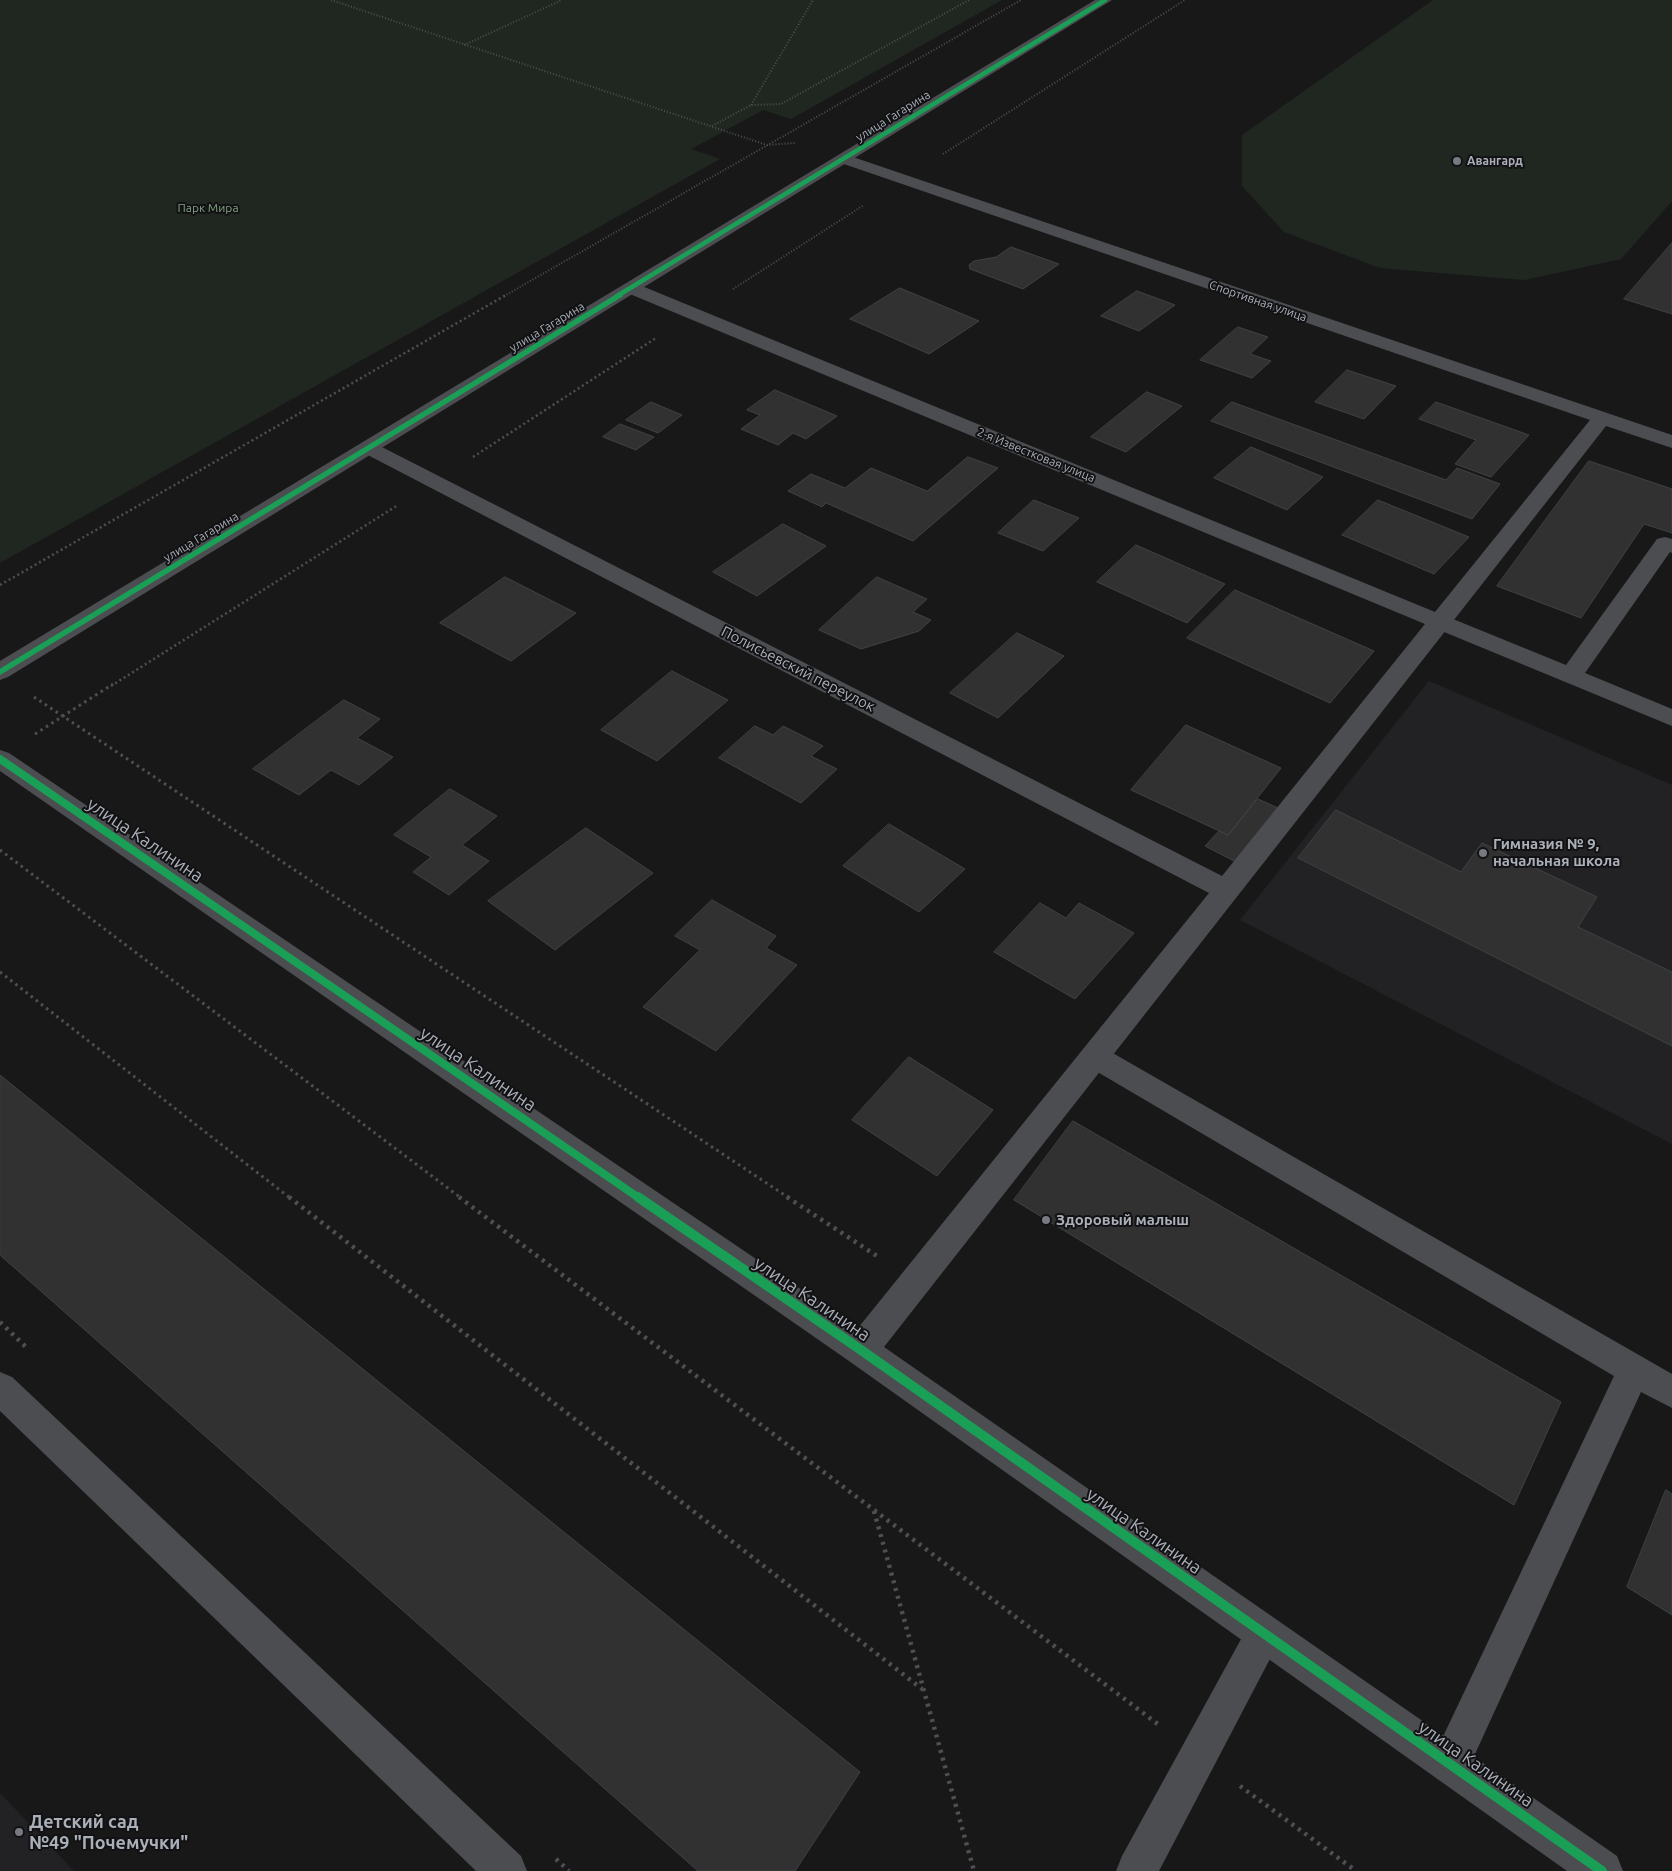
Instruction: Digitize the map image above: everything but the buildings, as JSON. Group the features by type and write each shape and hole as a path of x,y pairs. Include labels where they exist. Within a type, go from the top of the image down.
{"street":[{"name":"улица Гагарина","path":"0,672 1105,0"},
{"name":"Спортивная улица","path":"844,159 1672,442"},
{"name":"2-я Известковая улица","path":"631,288 1672,718"},
{"path":"860,1350 1602,418"},
{"name":"Полисьевский переулок","path":"369,448 1226,890"},
{"path":"1571,676 1665,544 1672,546"},
{"name":"улица Калинина","path":"0,759 860,1350 1602,1871"},
{"path":"1094,1056 1672,1392"},
{"path":"1450,1764 1634,1370"},
{"path":"0,1388 506,1871"},
{"path":"1136,1871 1264,1634"}],"path":[{"path":"464,44 562,0"},
{"path":"751,105 813,0"},
{"path":"711,126 751,105 781,104 969,0"},
{"path":"0,585 1021,0"},
{"path":"32,736 435,482 1185,0"},
{"path":"32,695 915,1281"},
{"path":"0,850 1199,1756 1356,1871"},
{"path":"0,972 922,1689"},
{"path":"874,1510 922,1689 974,1871"}],"shaded area":[{"name":"Гимназия № 9, начальная школа","path":"1429,681 1672,785 1672,1144 1240,920"},
{"name":"Детский сад №49 \"Почемучки\"","path":"0,1793 74,1871 0,1871"}],"green space":[{"name":"Парк Мира","path":"0,0 1002,0 791,119 763,110 691,149 720,159 0,563"},
{"name":"Авангард","path":"1433,0 1672,0 1672,201 1621,259 1524,280 1380,268 1284,232 1242,186 1242,135"}],"cycle path":[{"path":"0,672 1105,0"},
{"path":"0,759 861,1350 1602,1871"}],"place":[{"name":"Авангард","path":"1457,161"},
{"name":"Гимназия № 9, начальная школа","path":"1483,853"},
{"name":"Здоровый малыш","path":"1046,1220"},
{"name":"Детский сад №49 \"Почемучки\"","path":"19,1832"}]}
